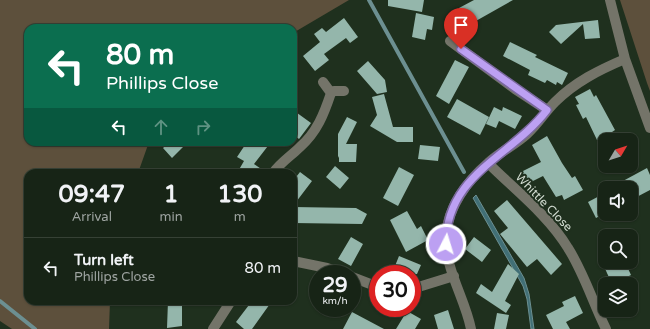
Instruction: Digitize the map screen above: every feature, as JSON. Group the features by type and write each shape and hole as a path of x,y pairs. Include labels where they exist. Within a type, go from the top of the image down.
{"street":[{"path":"610,0 625,59 650,128"},
{"path":"450,41 515,89 547,110"},
{"path":"471,329 465,305 449,264 446,244 449,220 467,185 488,163 526,135 562,95 587,76 625,59"},
{"path":"323,82 331,93"},
{"path":"277,169 280,164 309,138 318,126 331,93 334,91 344,90"},
{"name":"Whittle Close","path":"488,163 546,220 562,238 572,255 603,326"},
{"path":"297,262 312,265"},
{"path":"421,286 454,276"},
{"path":"213,329 228,305"}],"shaded area":[{"path":"0,0 349,0 297,31 297,24 24,24 24,146 148,146 139,169 24,169 24,305 110,305 109,329 12,329 0,321"},
{"path":"620,0 650,0 650,91 647,83"}],"water":[{"path":"476,195 524,278 529,294 534,329 531,329 527,299 523,286 473,198"}],"building":[{"path":"388,0 424,0 422,12 388,6"},
{"path":"474,0 513,0 467,26 459,12 459,8"},
{"path":"416,13 434,17 432,30 427,29 425,40 412,37"},
{"path":"344,18 358,37 350,43 346,38 324,54 329,60 315,71 303,56 320,42 314,34 322,28 326,32"},
{"path":"598,20 600,38 585,39 583,24 561,44 549,32 556,25"},
{"path":"510,42 537,55 535,57 568,73 562,85 557,82 556,85 547,80 545,83 528,75 530,70 503,56"},
{"path":"455,60 469,67 449,104 436,96"},
{"path":"368,61 385,80 387,92 377,94 357,71"},
{"path":"590,89 594,97 596,95 615,130 612,133 598,133 597,140 586,117 583,119 576,105 579,104 575,97"},
{"path":"384,94 393,127 413,127 413,142 397,142 370,126 377,115 372,97"},
{"path":"457,99 489,117 480,135 447,117"},
{"path":"494,107 502,111 503,107 522,116 515,129 499,121 496,128 486,124"},
{"path":"297,113 311,123 299,139 297,137"},
{"path":"347,117 357,122 346,144 357,144 356,162 339,162 339,156 338,158 338,134"},
{"path":"547,136 572,178 575,176 583,190 564,200 562,195 556,197 543,176 527,184 521,172 541,162 532,145"},
{"path":"420,145 440,147 438,161 418,159"},
{"path":"165,146 184,146 172,158 163,148"},
{"path":"244,146 268,146 254,164 261,169 239,169 244,161 237,157"},
{"path":"335,166 349,178 340,189 326,177"},
{"path":"399,167 414,175 398,206 383,198"},
{"path":"647,168 650,175 650,190 638,196 638,181 623,181"},
{"path":"300,172 312,181 297,201 297,176"},
{"path":"598,197 598,217 596,218 588,202"},
{"path":"507,200 562,264 551,275 537,259 527,267 500,234 508,228 494,211"},
{"path":"297,207 356,208 367,214 362,224 297,223"},
{"path":"407,211 417,229 421,226 428,240 406,252 390,220"},
{"path":"351,237 363,244 352,265 338,259"},
{"path":"474,237 491,250 482,262 465,249"},
{"path":"399,256 421,265 395,265"},
{"path":"508,264 519,274 505,301 511,305 506,313 476,293 481,284 492,292"},
{"path":"605,269 628,269 631,275 627,277 609,277"},
{"path":"575,296 583,313 566,322 570,329 553,329 546,315 564,306 562,302"},
{"path":"168,305 182,305 182,326 167,328"},
{"path":"249,305 269,305 252,329 244,329 236,322"},
{"path":"448,310 454,329 438,329 434,315"},
{"path":"497,313 509,315 506,329 494,329"},
{"path":"349,317 361,317 384,329 343,329"},
{"path":"403,317 418,317 421,319 415,329 396,329"}],"waterway":[{"path":"369,0 464,172"},
{"path":"0,301 35,329"}],"route":[{"path":"446,244 447,227 452,211 467,185 488,163 526,135 547,110 515,89 461,49"}]}
